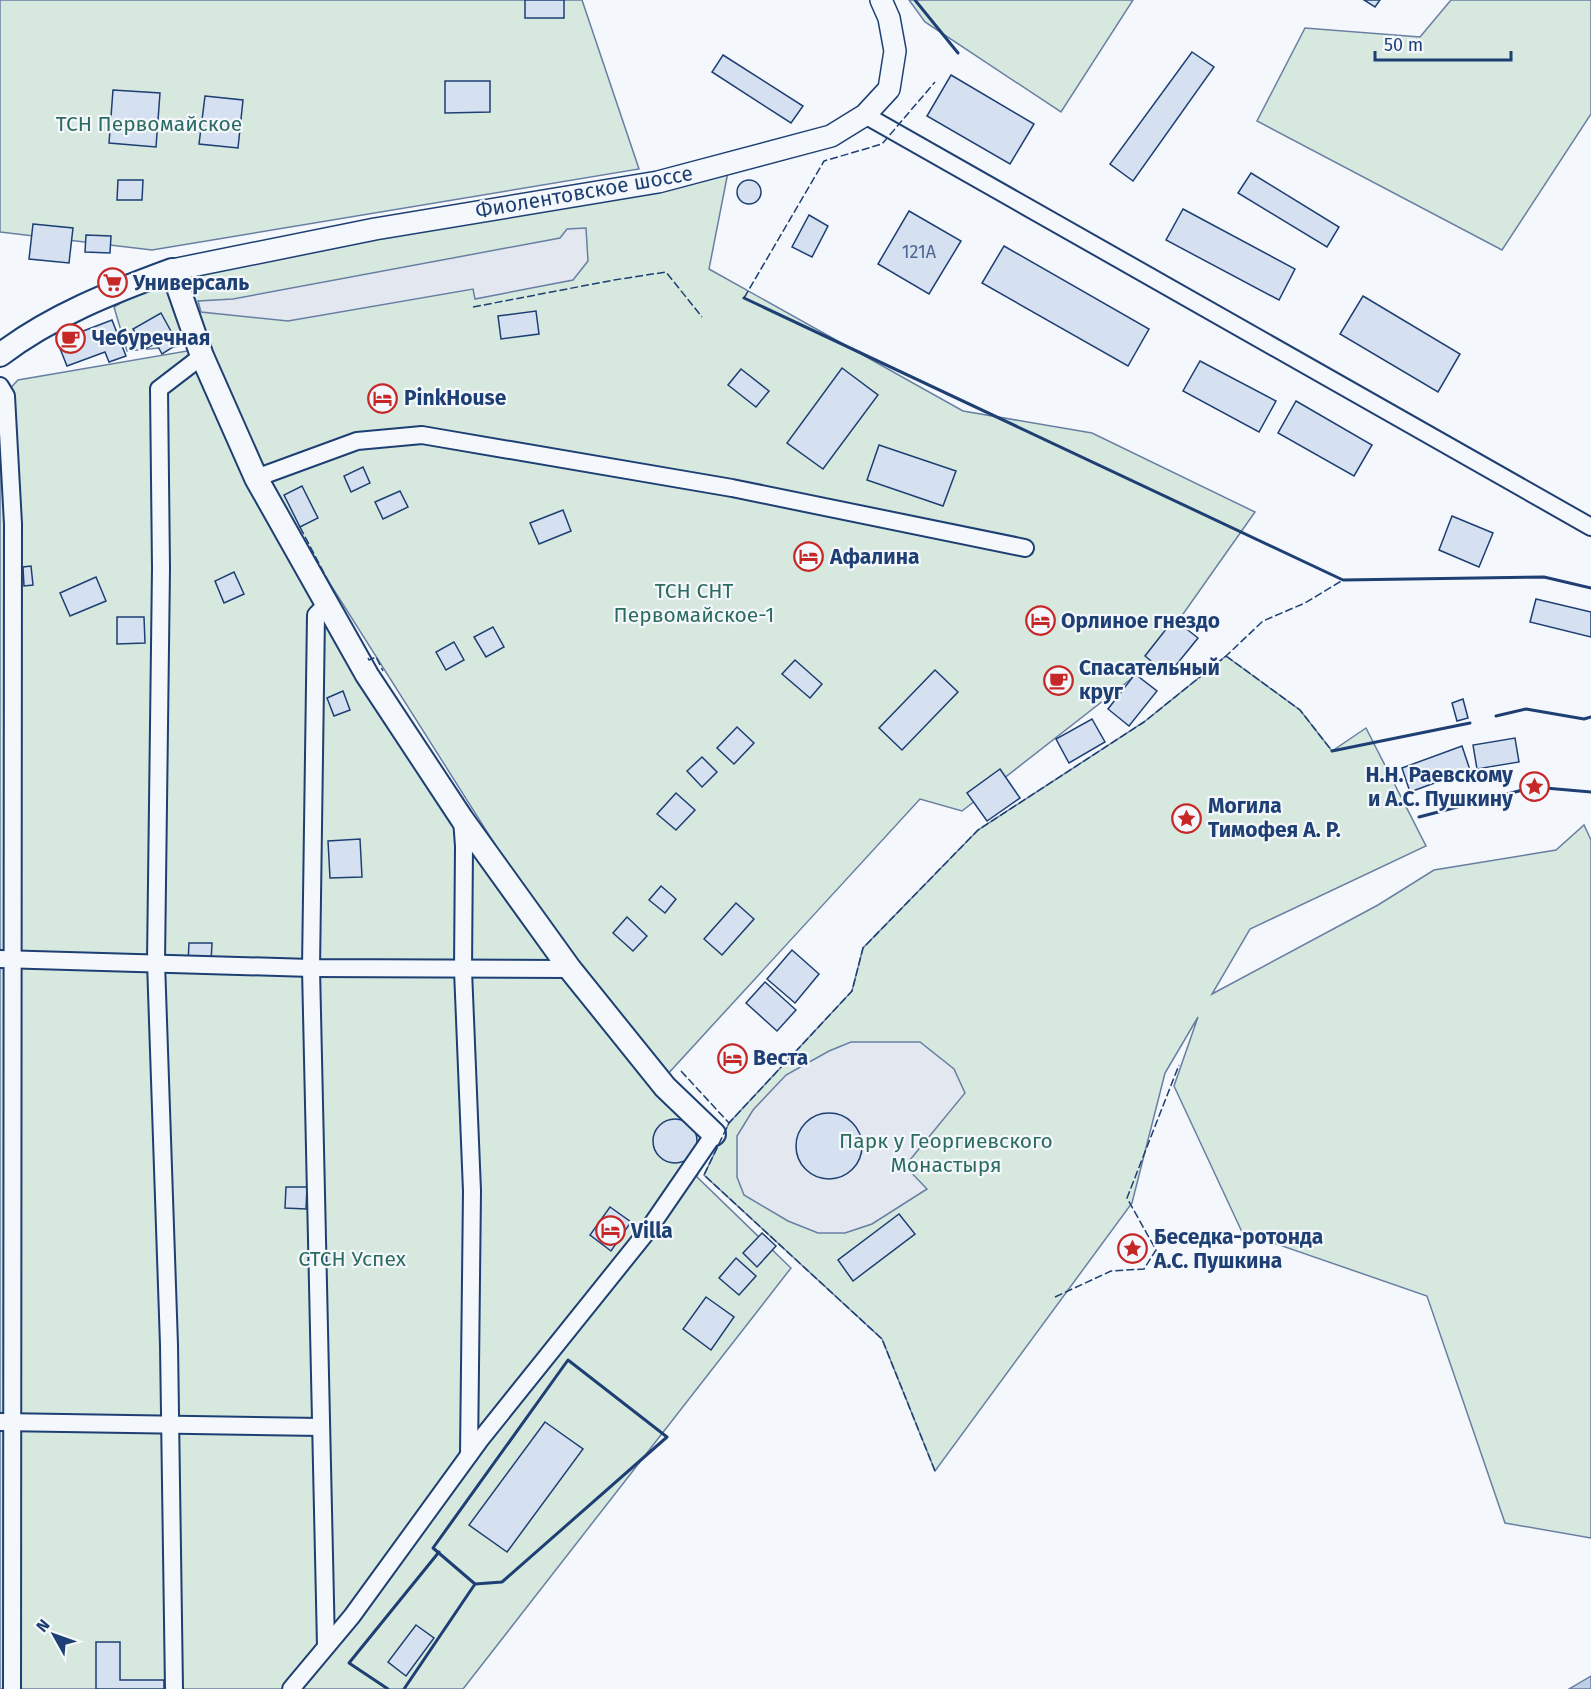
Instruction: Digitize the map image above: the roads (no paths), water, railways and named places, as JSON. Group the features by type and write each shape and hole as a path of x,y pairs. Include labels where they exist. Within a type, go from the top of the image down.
{"main road":[{"path":"0,355 26,335 72,311 172,270 202,356 256,478 367,675 462,819 570,969 665,1087 714,1134"}],"street":[{"name":"Фиолентовское шоссе","path":"172,270 375,229 658,182 831,136 866,115 889,89 895,51 889,18 881,0"},
{"path":"866,115 1591,527"},
{"path":"174,1689 170,1425 156,962 161,568 159,389 202,356"},
{"path":"0,386 6,396 13,524 6,959 6,1422 12,1689"},
{"path":"256,478 357,441 422,435 732,488 1025,548"},
{"path":"326,1646 311,968 316,615 328,603"},
{"path":"462,819 464,846 463,970 472,1191 469,1455"},
{"path":"6,959 311,968 570,969"},
{"path":"291,1689 352,1616 469,1455 646,1233 714,1134"},
{"path":"6,1422 321,1427"}],"water":[{"path":"1591,1676 1591,1689 1569,1689"}],"place":[{"name":"Универсаль","path":"112,283"},
{"name":"Чебуречная","path":"71,338"},
{"name":"PinkHouse","path":"383,398"},
{"name":"Афалина","path":"809,557"},
{"name":"Орлиное гнездо","path":"1040,621"},
{"name":"Спасательный круг","path":"1058,680"},
{"name":"Н.Н. Раевскому и А.С. Пушкину","path":"1534,787"},
{"name":"Могила Тимофея А. Р.","path":"1187,818"},
{"name":"Веста","path":"732,1058"},
{"name":"Villa","path":"610,1231"},
{"name":"Беседка-ротонда А.С. Пушкина","path":"1133,1249"}],"park label":[{"name":"ТСН Первомайское","path":"149,124"},
{"name":"ТСН СНТ Первомайское-1","path":"694,603"},
{"name":"Парк у Георгиевского Монастыря","path":"946,1153"},
{"name":"СТСН Успех","path":"352,1259"}]}
